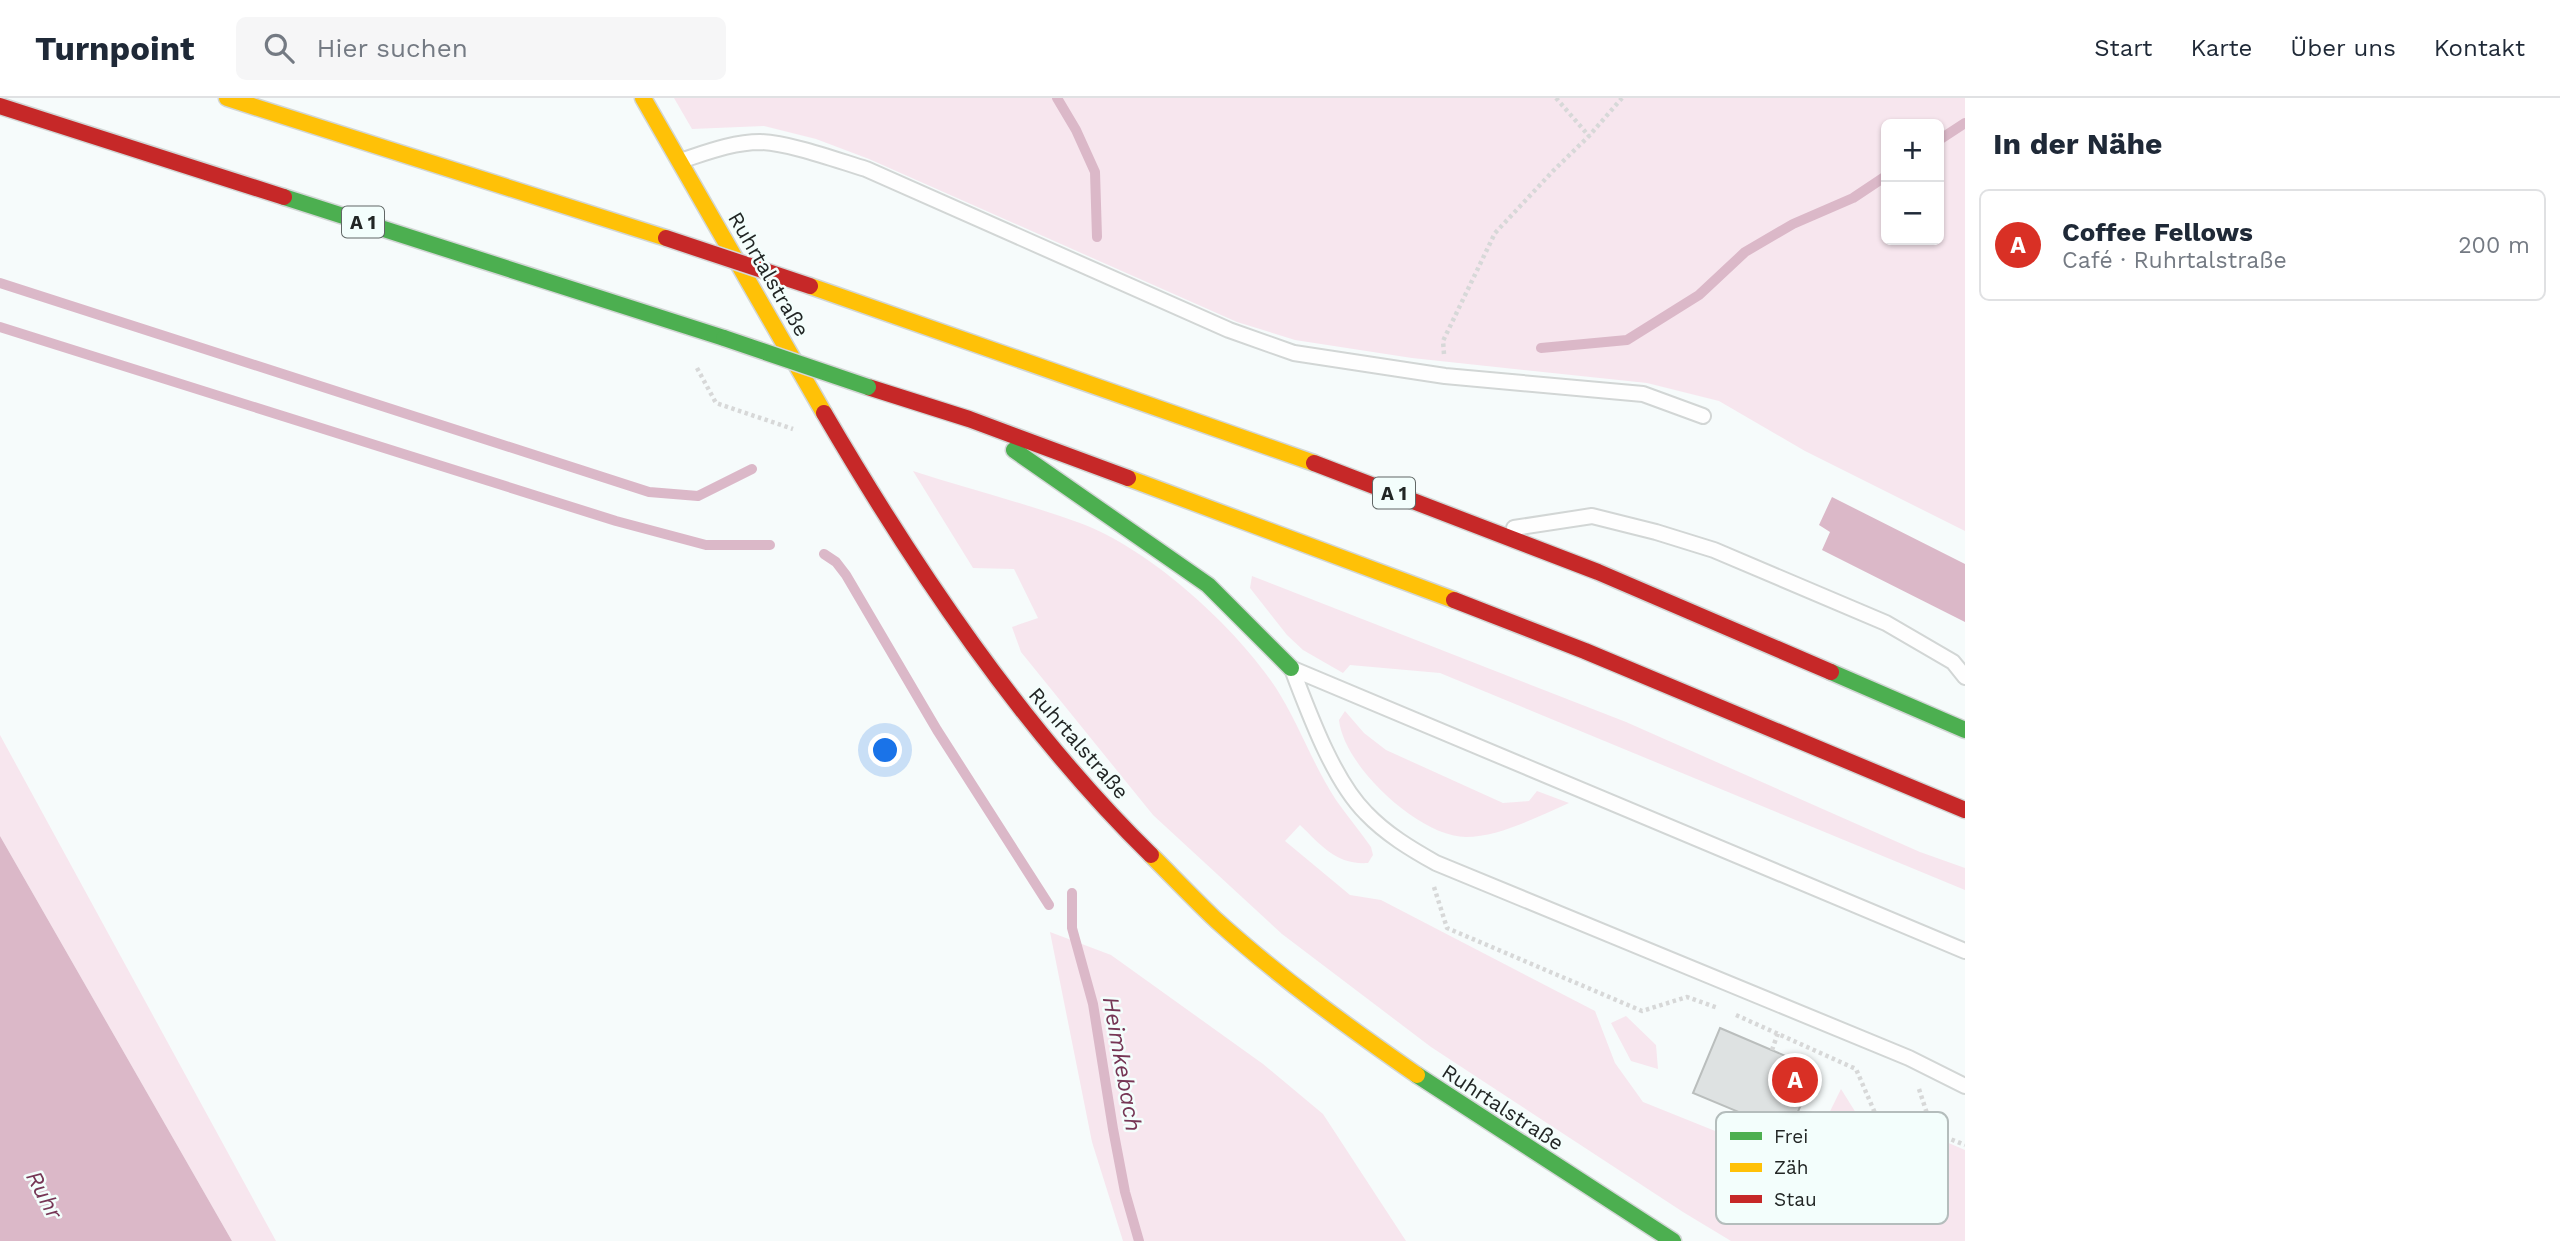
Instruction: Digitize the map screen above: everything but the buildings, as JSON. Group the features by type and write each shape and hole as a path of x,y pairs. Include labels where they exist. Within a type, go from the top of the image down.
{"main road":[{"name":"A 1","path":"227,98 810,286 1343,474 1598,572 1965,730"},
{"name":"Ruhrtalstraße","path":"643,98 844,447 915,558 1009,693 1063,760 1152,857 1217,920 1358,1034 1432,1087 1673,1241"},
{"name":"A 1","path":"0,106 969,419 1342,557 1585,651 1965,810"},
{"path":"969,419 1208,585 1291,668"}],"lane":[{"path":"679,161 722,148 760,142 808,152 866,169 1229,330 1294,353 1445,376 1643,394 1703,416"},
{"path":"1492,531 1592,516 1714,550 1886,624 1954,662 1965,677"},
{"path":"1291,668 1338,774 1365,812 1404,845 1436,863 1909,1058 1965,1086"},
{"path":"1291,668 1965,951"}],"path":[{"path":"1556,98 1590,136"},
{"path":"1445,376 1443,341 1495,233 1553,170 1590,136 1622,98"},
{"path":"674,323 716,402 844,447"},
{"path":"1436,863 1431,878 1447,928 1642,1011 1687,997 1724,1010 1856,1069 1875,1112"},
{"path":"1909,1058 1927,1112"},
{"path":"1948,1138 1965,1145"}],"shaded area":[{"path":"674,98 1965,98 1965,531 1805,451 1719,401 1647,383 1412,358 1295,340 1237,322 869,159 816,139 764,126 692,129"},
{"path":"913,471 1080,523 1134,551 1189,592 1238,640 1276,688 1328,787 1371,847 1373,855 1368,863 1347,861 1330,853 1300,825 1285,841 1350,895 1381,900 1595,1011 1615,1063 1643,1102 1716,1131 1716,1224 1948,1224 1948,1143 1965,1150 1965,1241 1731,1241 1431,1047 1282,934 1153,815 1021,652 1012,627 1038,618 1014,569 973,568"},
{"path":"1252,576 1626,722 1920,852 1965,868 1965,890 1440,673 1350,665 1343,673 1303,650 1287,635 1250,588"},
{"path":"1345,711 1364,733 1386,750 1503,803 1529,801 1537,791 1569,803 1492,834 1466,837 1448,834 1407,812 1369,778 1344,739 1339,720"},
{"path":"0,735 276,1241 232,1241 0,836"},
{"path":"1050,932 1111,955 1263,1064 1323,1114 1406,1241 1123,1241 1092,1142"},
{"path":"1626,1016 1656,1045 1658,1069 1631,1061 1611,1023"},
{"path":"1841,1089 1855,1112 1830,1112"}],"water":[{"path":"1832,497 1965,564 1965,622 1822,550 1830,532 1819,525"},
{"name":"Ruhr","path":"0,836 232,1241 0,1241"}],"waterway":[{"name":"Heimkebach","path":"1057,98 1076,130 1095,172 1097,237"},
{"path":"1944,137 1965,123"},
{"path":"1541,348 1627,340 1699,295 1745,252 1793,224 1853,198 1881,179"},
{"path":"0,283 649,492 698,496 752,469"},
{"path":"0,327 616,521 706,545 770,545"},
{"path":"824,554 836,562 846,575 937,730 1049,905"},
{"name":"Heimkebach","path":"1072,893 1072,928 1093,1004 1125,1192 1139,1241"}],"traffic: fast":[{"path":"284,197 724,338"},
{"path":"724,338 868,387"},
{"path":"1014,450 1208,585 1291,668"},
{"path":"1831,672 1965,730"},
{"path":"1417,1075 1673,1241"}],"traffic: slow":[{"path":"227,98 666,238"},
{"path":"643,98 824,413"},
{"path":"810,286 1314,463"},
{"path":"1128,478 1454,600"},
{"path":"1151,855 1216,920 1264,962 1417,1075"}],"traffic: jam":[{"path":"0,106 284,197"},
{"path":"666,238 810,286"},
{"path":"868,387 969,419 1128,478"},
{"path":"824,413 895,529 973,645 1059,755 1151,855"},
{"path":"1314,463 1598,572 1831,672"},
{"path":"1454,600 1585,651 1965,810"}],"place":[{"name":"Coffee Fellows","path":"1795,1080"}]}
